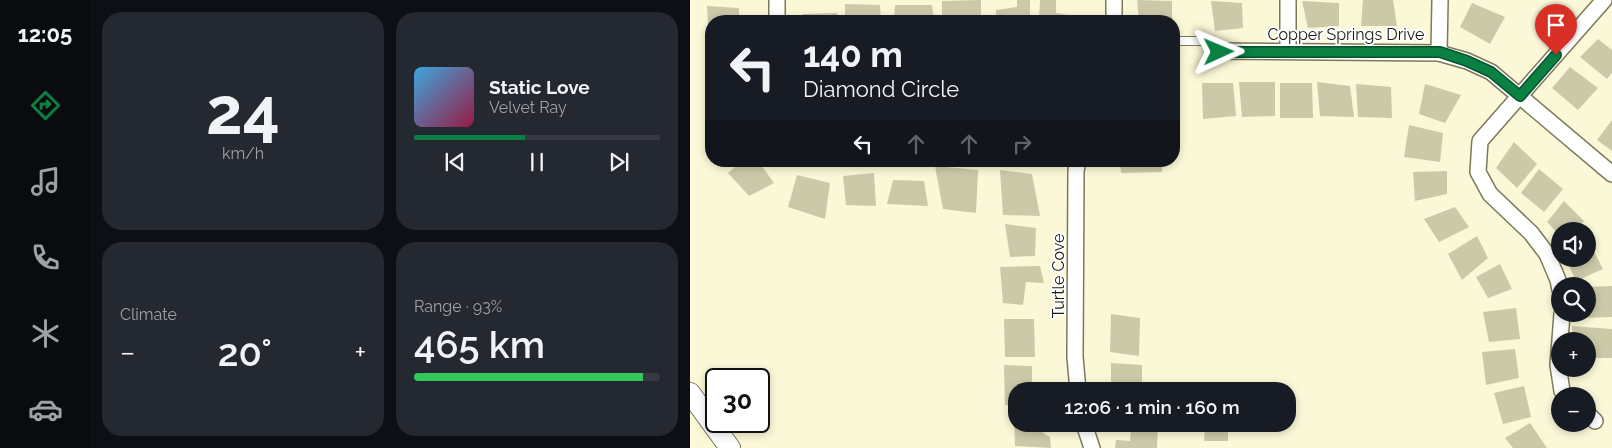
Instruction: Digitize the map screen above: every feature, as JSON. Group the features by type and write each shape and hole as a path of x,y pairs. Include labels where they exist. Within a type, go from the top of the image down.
{"main road":[{"path":"690,393 730,448"}],"street":[{"path":"777,0 777,15"},
{"path":"1114,0 1114,15"},
{"path":"1288,0 1288,51"},
{"path":"1440,0 1440,52"},
{"path":"1557,277 1547,254 1531,233 1490,194 1478,172 1480,140 1604,0"},
{"name":"Copper Springs Drive","path":"1219,52 1440,52 1491,72 1612,174"},
{"name":"Turtle Cove","path":"1077,167 1075,357 1077,382"},
{"path":"1561,322 1558,366 1561,387"},
{"path":"1087,432 1092,448"}],"lane":[{"path":"1180,41 1202,41 1219,52"}],"building":[{"path":"981,0 981,15 942,15 942,1"},
{"path":"1017,0 1030,0 1030,15 996,15 996,10 1017,7"},
{"path":"1040,0 1056,0 1056,13 1068,15 1039,15"},
{"path":"1137,0 1172,1 1172,15 1138,15"},
{"path":"1363,0 1393,0 1397,26 1361,26"},
{"path":"1211,1 1242,3 1243,28 1215,31"},
{"path":"1302,1 1339,3 1339,26 1308,28"},
{"path":"1472,3 1505,17 1490,44 1460,27"},
{"path":"845,4 880,5 881,15 845,15"},
{"path":"895,5 932,5 933,15 894,15"},
{"path":"707,6 739,8 739,15 707,15"},
{"path":"837,13 838,15 802,15"},
{"path":"1598,39 1612,50 1612,73 1607,79 1580,57"},
{"path":"1570,67 1598,88 1578,110 1552,88"},
{"path":"1239,82 1275,82 1275,116 1242,117"},
{"path":"1317,82 1350,86 1354,117 1320,116"},
{"path":"1202,83 1233,83 1236,116 1203,119"},
{"path":"1280,83 1312,83 1313,118 1280,118"},
{"path":"1356,84 1391,87 1392,118 1358,117"},
{"path":"1425,84 1461,95 1445,123 1419,114"},
{"path":"1612,120 1612,151 1597,140"},
{"path":"1409,125 1443,133 1440,162 1404,157"},
{"path":"1514,142 1537,164 1517,188 1496,168"},
{"path":"735,167 762,167 774,183 749,196 728,173"},
{"path":"935,167 978,170 976,213 943,209"},
{"path":"1120,167 1162,167 1162,172 1121,173"},
{"path":"1539,169 1563,189 1544,212 1521,193"},
{"path":"1000,170 1032,174 1040,216 1003,215"},
{"path":"1447,171 1447,194 1415,201 1413,172"},
{"path":"874,173 876,206 846,205 843,176"},
{"path":"797,175 830,183 825,219 788,207"},
{"path":"893,180 924,181 928,206 887,204"},
{"path":"1564,201 1584,221 1551,222 1551,226 1547,222"},
{"path":"1455,207 1469,227 1439,242 1424,219"},
{"path":"1005,224 1036,228 1035,256 1010,257"},
{"path":"1477,236 1488,258 1462,280 1448,254"},
{"path":"1596,256 1603,269 1585,277 1574,277 1570,267 1596,267"},
{"path":"1500,264 1512,289 1488,298 1476,277"},
{"path":"1040,266 1044,283 1026,282 1023,305 1003,303 1000,267"},
{"path":"1612,286 1612,317 1596,317 1596,287"},
{"path":"1516,308 1520,339 1489,342 1483,312"},
{"path":"1111,314 1140,318 1139,356 1110,352"},
{"path":"1004,319 1034,319 1035,357 1005,357"},
{"path":"1572,326 1612,329 1612,358 1596,358 1596,332 1572,332"},
{"path":"1515,349 1519,378 1486,385 1482,352"},
{"path":"1111,363 1142,365 1142,382 1111,382"},
{"path":"1004,365 1032,366 1032,382 1008,382 1008,405 1005,405"},
{"path":"1524,386 1531,417 1503,424 1494,393"},
{"path":"1530,423 1547,448 1513,448 1505,438"},
{"path":"1015,432 1042,432 1050,437 1051,448 1015,446"},
{"path":"1131,432 1158,432 1157,448 1115,448 1116,440 1130,441"},
{"path":"1205,432 1228,432 1228,441 1204,441"}],"route":[{"path":"1219,52 1440,52 1491,72 1520,96 1556,55"}]}
